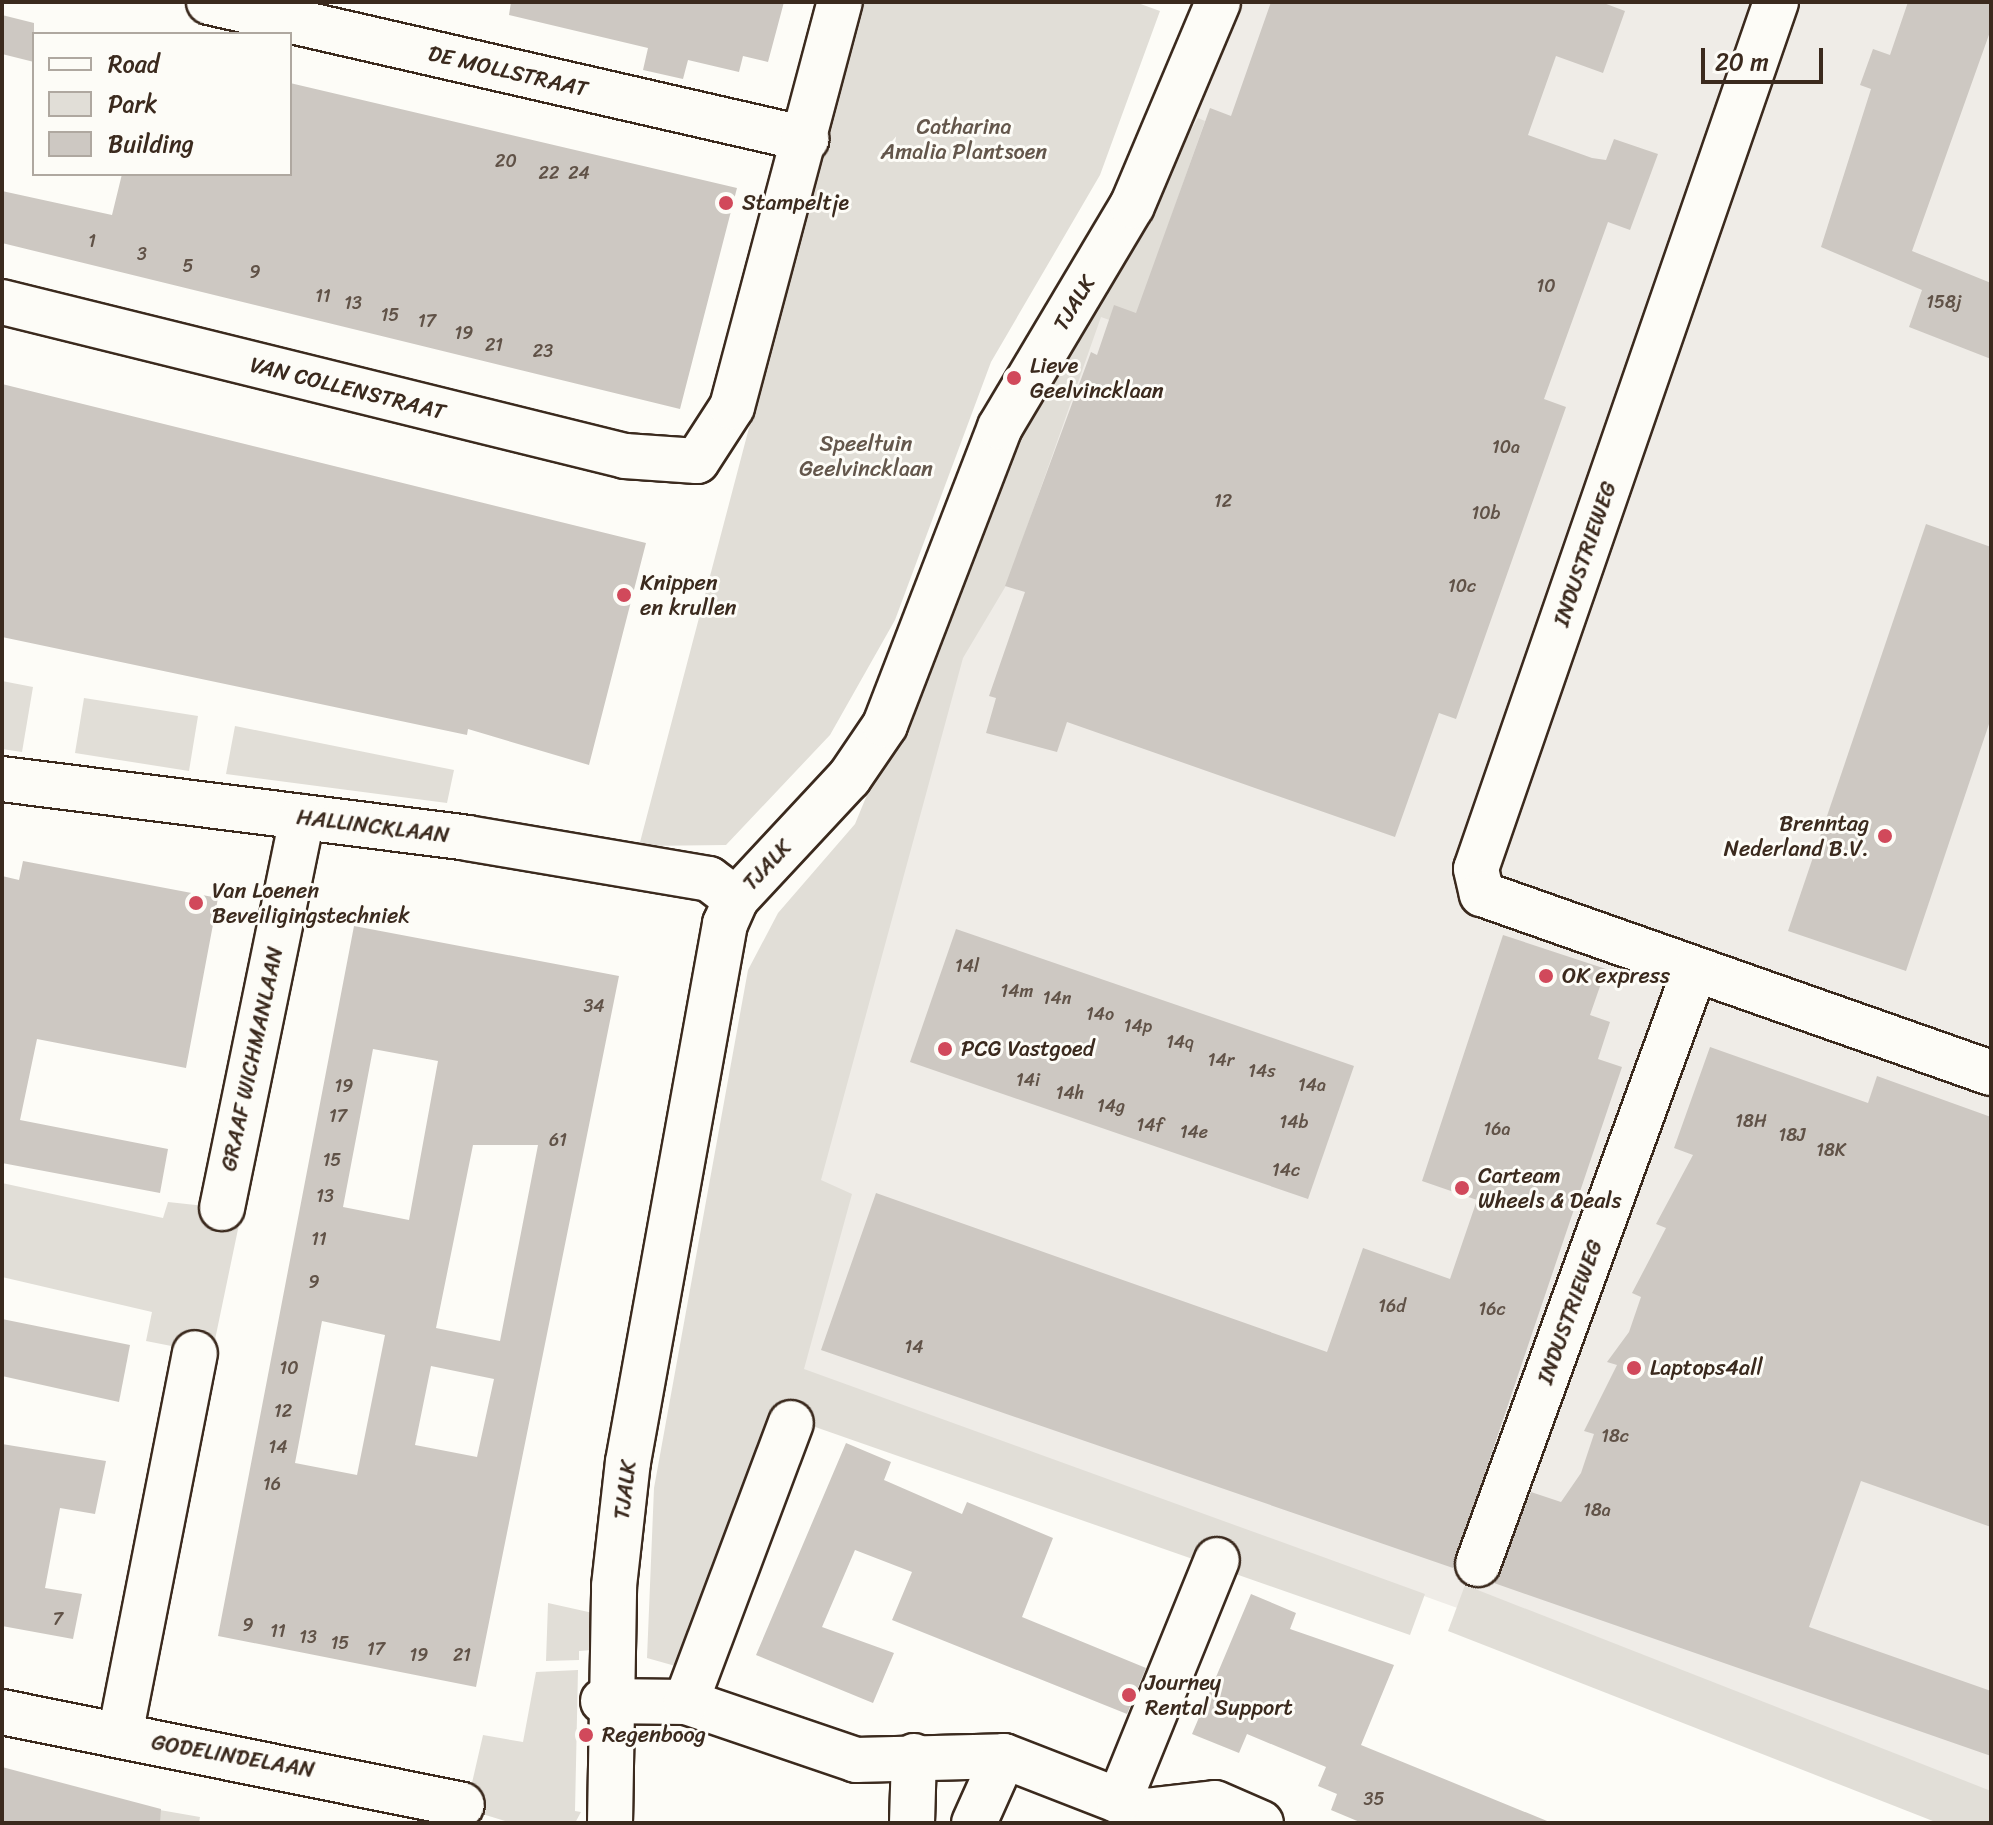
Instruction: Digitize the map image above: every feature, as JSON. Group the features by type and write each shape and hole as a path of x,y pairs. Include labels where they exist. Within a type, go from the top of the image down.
{"street":[{"name":"DE MOLLSTRAAT","path":"209,2 806,139"},
{"path":"806,139 840,2"},
{"name":"TJALK","path":"610,1823 606,1701 628,1462 718,954 736,899 849,778 885,725 1000,427 1132,206 1218,2"},
{"name":"INDUSTRIEWEG","path":"1776,2 1476,869 1482,894 1991,1073"},
{"name":"VAN COLLENSTRAAT","path":"2,302 131,347 625,456 697,461 732,407 806,139"},
{"name":"HALLINCKLAAN","path":"2,779 302,817 709,879 736,899"},
{"name":"GRAAF WICHMANLAAN","path":"222,1208 302,817"},
{"name":"INDUSTRIEWEG","path":"1478,1564 1695,969"},
{"path":"120,1735 195,1353"},
{"path":"686,1702 791,1423"},
{"path":"1119,1801 1217,1560"},
{"path":"606,1701 686,1702 856,1760 914,1756 1004,1756 1145,1811 1215,1803 1261,1823"},
{"name":"GODELINDELAAN","path":"2,1712 462,1805"},
{"path":"912,1823 914,1756"},
{"path":"974,1823 1004,1756"}],"shaded area":[{"path":"1222,2 1991,2 1991,1800 788,1367 856,949 1047,413"}],"green space":[{"name":"Catharina Amalia Plantsoen","path":"861,2 1135,2 1160,11 1100,175 991,362 895,620 830,735 726,845 639,846"},
{"path":"1198,118 1205,121 1132,328 1101,317 1007,584 963,658 821,1180 852,1194 804,1369 1425,1594 1410,1635 781,1415 686,1669 647,1658 654,1488 748,970 778,913 855,824 1009,450"},
{"path":"2,681 33,687 22,752 2,749"},
{"path":"84,698 198,716 189,771 75,753"},
{"path":"235,726 454,770 447,803 226,774"},
{"path":"2,1183 163,1218 168,1202 242,1210 212,1354 146,1341 152,1312 2,1277"},
{"path":"1465,1585 1991,1791 1991,1823 1938,1823 1448,1631"},
{"path":"548,1603 593,1613 592,1650 579,1651 579,1660 546,1661"},
{"path":"578,1670 575,1811 581,1812 575,1823 512,1823 466,1809 483,1735 523,1742 536,1672"},
{"path":"131,1805 200,1817 199,1823 128,1823"}],"building":[{"path":"511,2 784,2 768,62 743,56 739,72 688,60 683,79 643,70 648,48 509,15"},
{"path":"1271,2 1601,2 1625,11 1603,73 1556,56 1528,135 1592,158 1606,160 1614,139 1658,154 1630,230 1608,222 1544,399 1566,407 1456,719 1439,713 1395,837 1067,722 1057,752 986,733 996,698 989,696 1025,592 1005,586 1091,352 1097,355 1114,305 1136,313 1210,108 1231,116"},
{"path":"1908,2 1991,2 1991,29 1912,251 1991,283 1991,359 1909,327 1922,290 1821,247 1871,89 1860,85 1873,49 1890,55"},
{"path":"2,15 34,23 32,62 2,54"},
{"path":"292,83 737,188 680,409 2,243 2,191 112,215 122,176 292,176"},
{"path":"2,384 646,543 589,765 468,729 467,735 2,637"},
{"path":"1926,524 1991,547 1991,718 1906,971 1788,931"},
{"path":"23,861 218,898 186,1068 37,1039 20,1120 168,1149 160,1193 2,1163 2,876 19,880"},
{"path":"354,926 619,976 476,1687 218,1636","holes":["373,1049 438,1061 409,1220 343,1207","473,1145 538,1145 500,1341 436,1328","322,1321 385,1335 357,1475 295,1463","431,1366 494,1379 477,1457 415,1445"]},
{"path":"956,929 1354,1066 1308,1199 910,1062"},
{"path":"1503,935 1606,969 1590,1015 1610,1022 1598,1059 1622,1067 1453,1568 821,1350 876,1193 1327,1352 1363,1248 1450,1279 1477,1200 1422,1181"},
{"path":"1710,1047 1868,1103 1877,1076 1991,1117 1991,1527 1861,1481 1809,1627 1991,1691 1991,1756 1494,1583 1531,1492 1561,1502 1581,1473 1594,1434 1584,1431 1617,1365 1607,1362 1629,1332 1641,1297 1632,1293 1666,1228 1656,1224 1693,1155 1674,1148"},
{"path":"2,1319 130,1345 119,1402 2,1376"},
{"path":"846,1443 891,1462 884,1480 962,1514 967,1502 1053,1538 1022,1617 1146,1668 1127,1714 892,1620 912,1572 855,1550 822,1627 894,1653 873,1703 756,1655"},
{"path":"2,1444 106,1461 95,1514 60,1508 45,1588 82,1594 73,1639 2,1626"},
{"path":"1251,1594 1296,1613 1290,1629 1394,1665 1361,1745 1552,1823 1362,1823 1331,1810 1337,1794 1318,1786 1326,1767 1247,1734 1239,1753 1192,1734"},
{"path":"2,1767 161,1809 160,1823 2,1823"}],"place":[{"name":"Stampeltje","path":"726,203"},
{"name":"Lieve Geelvincklaan","path":"1014,378"},
{"name":"Knippen en krullen","path":"624,595"},
{"name":"Brenntag Nederland B.V.","path":"1885,836"},
{"name":"Van Loenen Beveiligingstechniek","path":"196,903"},
{"name":"OK express","path":"1546,976"},
{"name":"PCG Vastgoed","path":"945,1049"},
{"name":"Carteam Wheels & Deals","path":"1462,1188"},
{"name":"Laptops4all","path":"1634,1368"},
{"name":"Journey Rental Support","path":"1129,1695"},
{"name":"Regenboog","path":"586,1735"}],"park label":[{"name":"Speeltuin Geelvincklaan","path":"866,456"}]}
